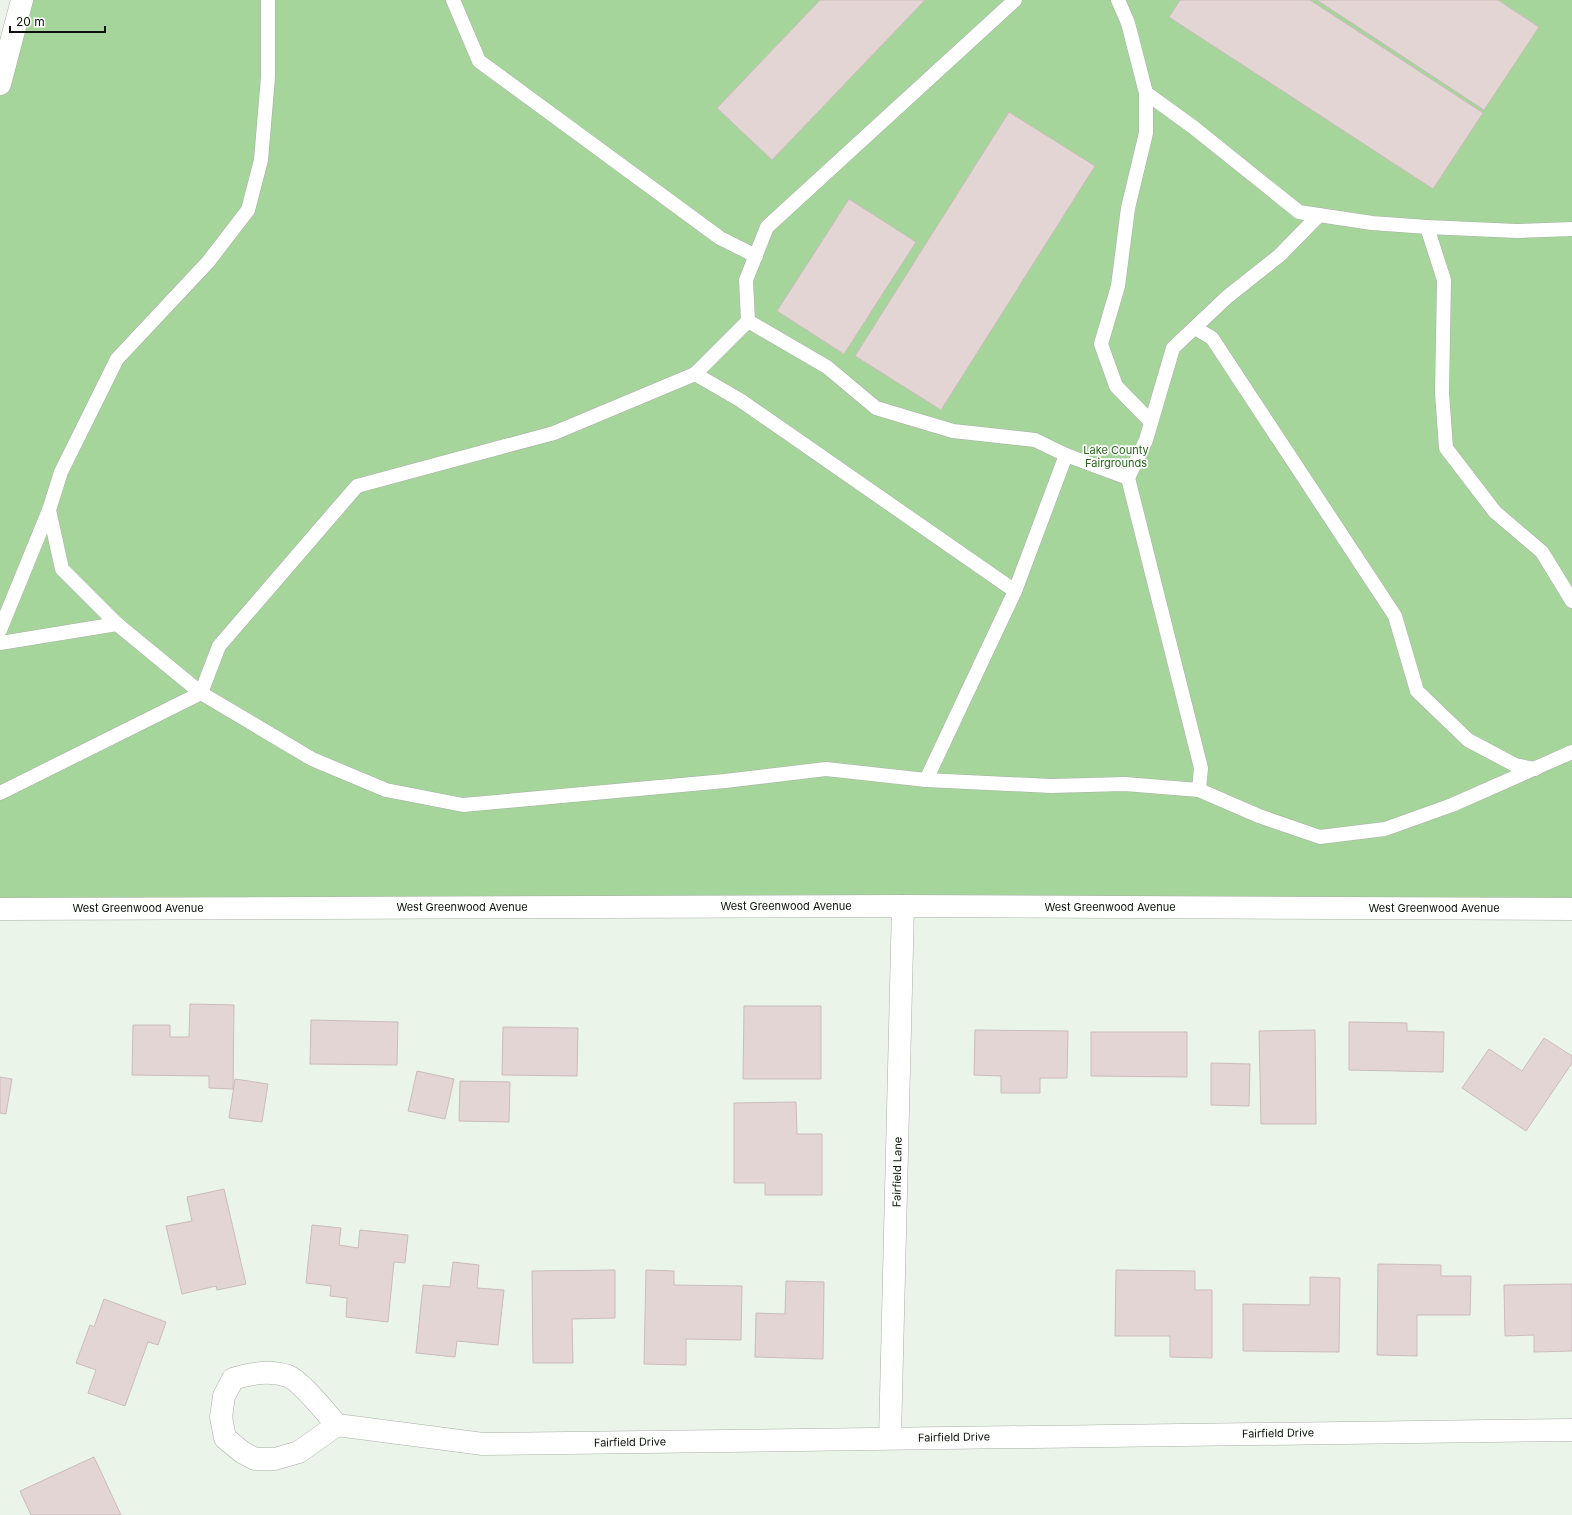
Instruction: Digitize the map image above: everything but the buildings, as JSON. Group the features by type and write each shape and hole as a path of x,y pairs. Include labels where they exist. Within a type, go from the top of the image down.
{"street":[{"path":"0,84 22,0"},
{"name":"West Greenwood Avenue","path":"0,908 903,906 1572,909"},
{"name":"Fairfield Lane","path":"890,1438 903,906"},
{"path":"252,1373 274,1373 289,1377 308,1392 337,1425 299,1452 275,1459 255,1459 242,1452 225,1438 221,1417 224,1396 233,1379 252,1373"},
{"name":"Fairfield Drive","path":"337,1425 483,1444 1572,1430"}],"lane":[{"path":"0,630 49,510 60,472 117,359 208,262 248,210 261,160 268,77 268,0"},
{"path":"453,0 479,61 720,238 756,256"},
{"path":"0,793 201,693 219,646 358,486 554,433 695,374 748,321 746,280 767,227 1015,0"},
{"path":"1118,0 1128,23 1146,93 1146,133 1128,208 1118,286 1101,344 1116,386 1151,422"},
{"path":"1146,93 1192,127 1299,212 1372,223 1427,227 1517,232 1572,228"},
{"path":"1199,790 1201,768 1128,478 1146,440 1173,348 1227,297 1280,255 1319,215"},
{"path":"1427,227 1444,280 1442,393 1446,448 1495,512 1542,552 1572,601"},
{"path":"748,321 827,367 876,408 953,431 1034,440 1066,455 1128,478"},
{"path":"1195,328 1212,338 1395,616 1417,691 1468,740 1515,766 1535,769"},
{"path":"695,374 740,400 1015,591"},
{"path":"926,780 1015,591 1066,455"},
{"path":"49,510 62,569 117,624 201,693 312,759 386,790 463,805 725,781 826,769 926,780 1051,786 1125,784 1199,790 1259,816 1320,837 1385,829 1452,805 1572,752"},
{"path":"0,643 117,624"}],"green space":[{"name":"Lake County Fairgrounds","path":"22,0 1572,0 1572,913 0,910 0,84"}]}
